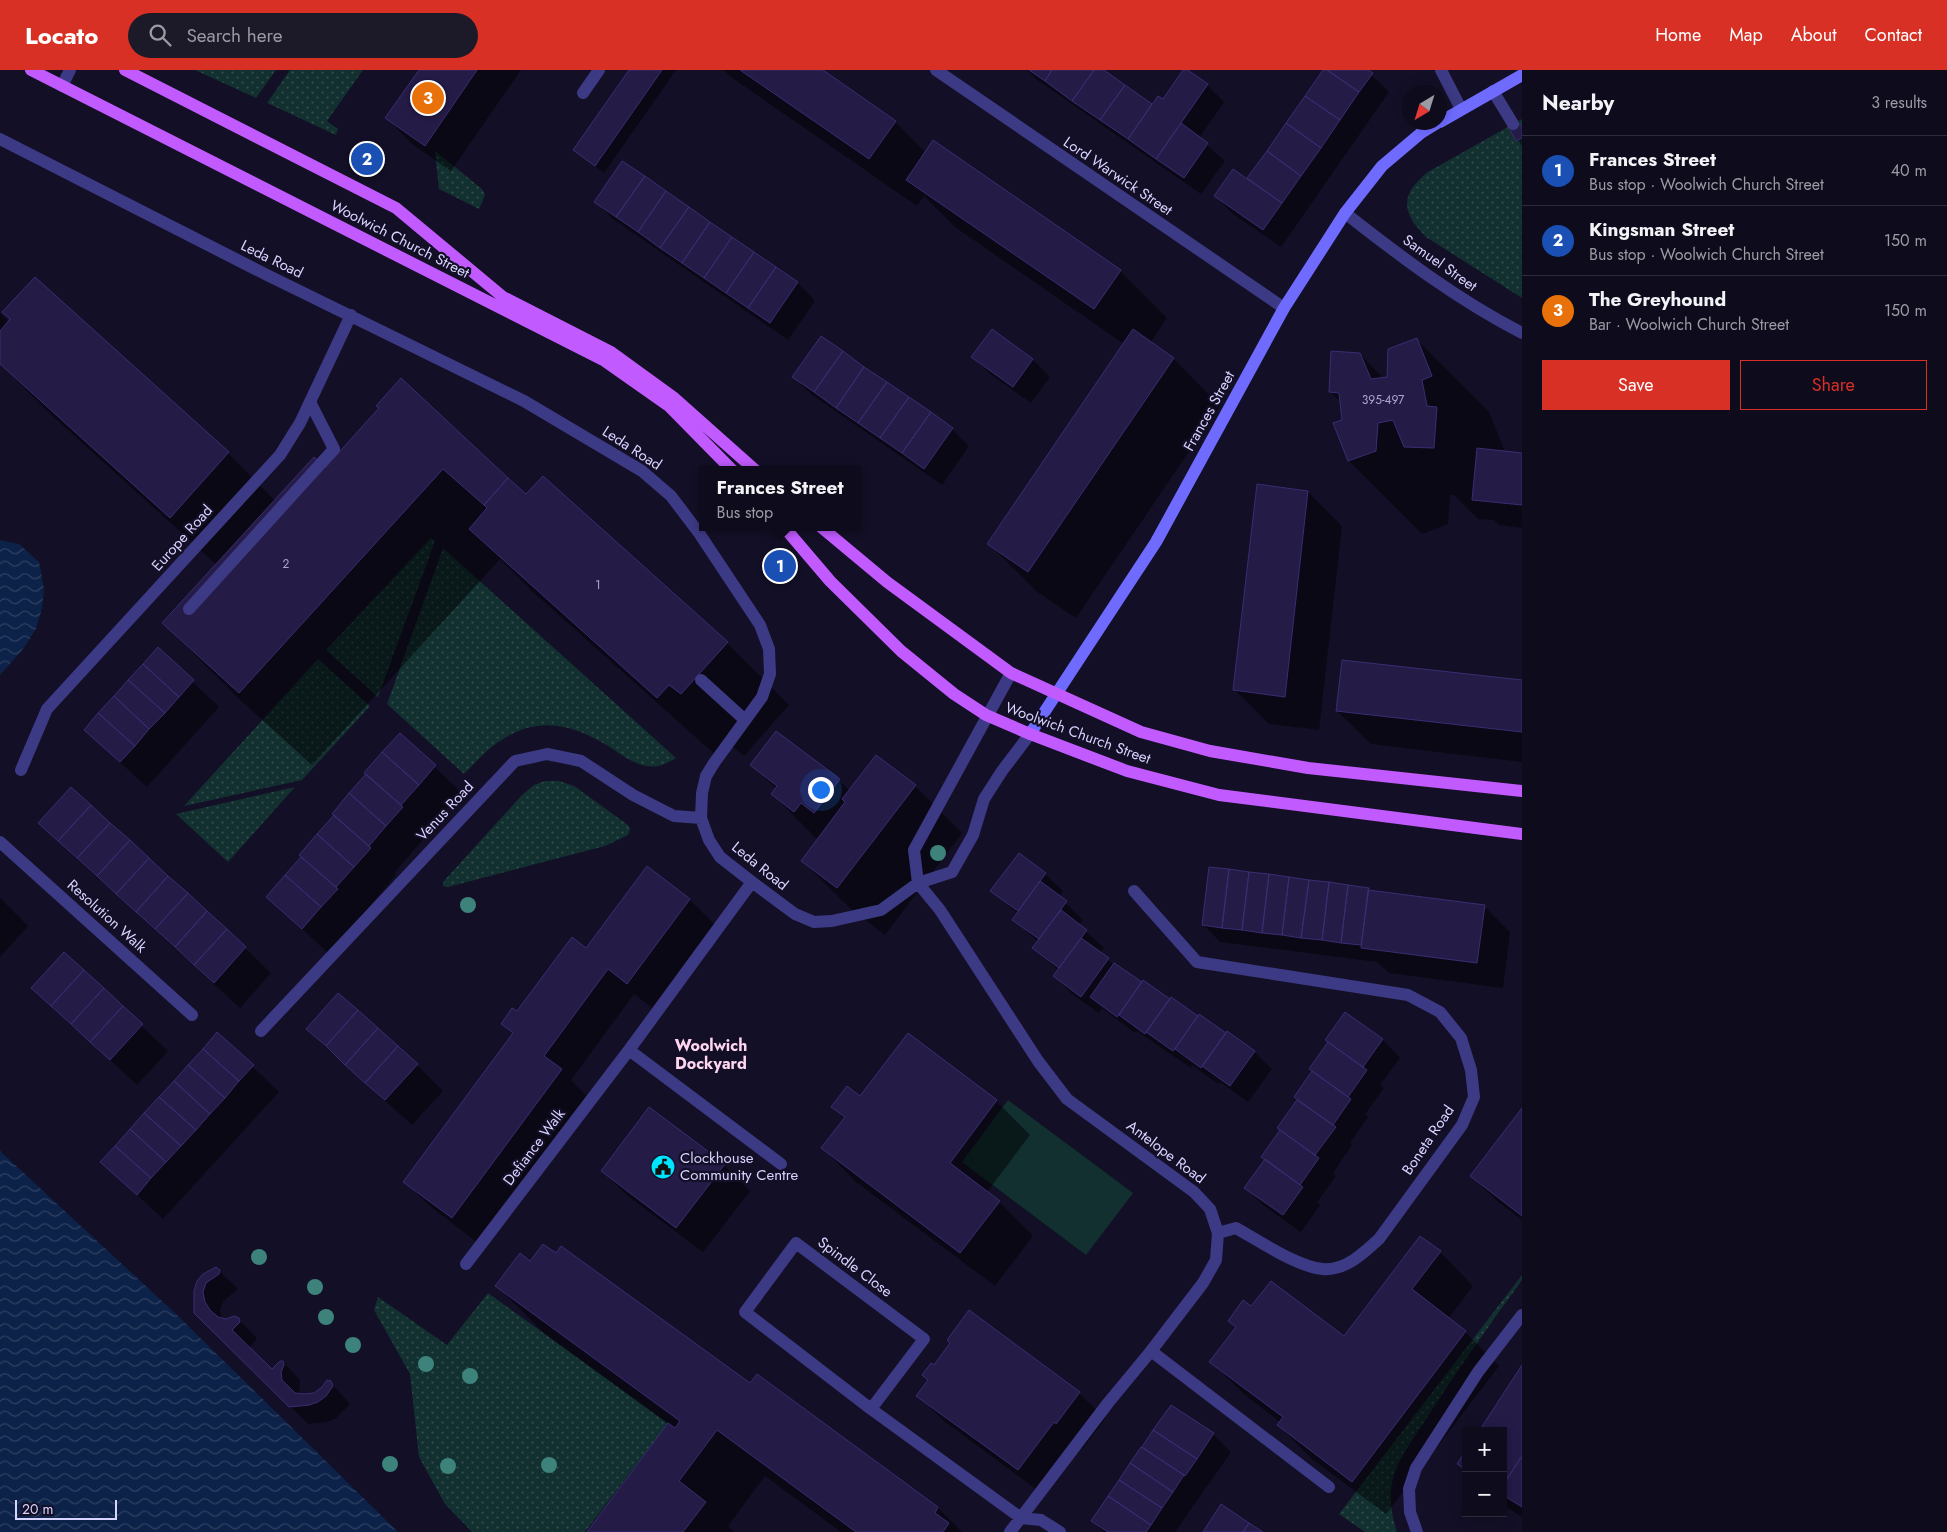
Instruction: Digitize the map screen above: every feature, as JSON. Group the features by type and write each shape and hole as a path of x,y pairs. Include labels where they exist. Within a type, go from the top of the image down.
{"main road":[{"name":"Woolwich Church Street","path":"31,70 606,361 669,406 728,466"},
{"name":"Woolwich Church Street","path":"126,70 396,208 503,297 611,352 673,397 751,466"},
{"name":"Woolwich Church Street","path":"787,531 830,580 901,651 954,694 986,715 1030,734 1127,771 1219,795 1522,834"},
{"name":"Woolwich Church Street","path":"826,531 886,582 1011,673 1141,732 1210,751 1308,768 1522,791"}],"street":[{"path":"62,86 70,70"},
{"path":"583,93 599,70"},
{"name":"Lord Warwick Street","path":"936,70 1284,308"},
{"path":"1441,70 1462,109"},
{"name":"Frances Street","path":"1447,117 1522,75"},
{"path":"1493,91 1513,124"},
{"name":"Frances Street","path":"1030,734 1156,542 1284,308 1345,213 1382,166 1426,130"},
{"name":"Leda Road","path":"0,139 267,275 524,401 642,471 671,496 699,533 760,625 769,648 770,674 762,697 706,776 702,793 701,818 709,840 720,857 795,914 814,922 832,921 881,910 918,883 952,872 970,842 984,799 1030,734"},
{"name":"Samuel Street","path":"1345,213 1406,261 1488,316 1522,333"},
{"name":"Europe Road","path":"21,770 47,709 280,455 300,423 351,316"},
{"path":"189,609 334,448 310,402"},
{"path":"918,883 914,850 986,715 1011,673"},
{"path":"701,680 745,720"},
{"name":"Venus Road","path":"261,1031 516,760 547,754 581,761 633,795 674,816 701,818"},
{"name":"Resolution Walk","path":"0,842 192,1015"},
{"name":"Defiance Walk","path":"466,1264 629,1050 752,882"},
{"name":"Antelope Road","path":"918,883 940,910 1038,1061 1067,1099 1194,1192 1210,1209 1218,1233 1216,1260 1203,1283 1108,1403 1010,1532"},
{"name":"Boneta Road","path":"1134,891 1197,962 1408,995 1440,1012 1461,1038 1471,1070 1474,1097 1462,1125 1379,1239 1362,1255 1343,1265 1324,1269 1298,1261 1236,1228 1218,1233"},
{"path":"629,1050 781,1164"},
{"name":"Spindle Close","path":"872,1409 924,1339 796,1243 745,1312 872,1409 1021,1518 1041,1520 1060,1532"},
{"path":"1417,1532 1410,1512 1409,1489 1416,1468 1478,1372 1522,1314"},
{"path":"1151,1351 1330,1487"}],"green space":[{"path":"195,70 276,70 256,98"},
{"path":"290,70 363,70 327,121 338,129 336,135 267,103"},
{"path":"1522,119 1522,298 1426,237 1412,219 1407,203 1412,188 1428,172"},
{"path":"435,151 482,189 485,195 479,209 439,189"},
{"path":"431,538 435,541 378,697 326,650"},
{"path":"443,548 676,758 660,765 646,766 628,759 581,732 551,725 536,726 520,730 505,738 489,749 464,774 387,704"},
{"path":"318,659 370,706 302,780 184,806"},
{"path":"545,781 559,781 574,786 628,825 630,829 628,835 605,846 448,887 443,886 443,882 522,795 534,785"},
{"path":"295,787 228,862 176,814"},
{"path":"1008,1100 1133,1193 1086,1255 962,1162"},
{"path":"1522,1275 1522,1280 1461,1366 1400,1460 1392,1482 1391,1497 1393,1518 1397,1532 1365,1532 1339,1514"},
{"path":"488,1293 668,1423 585,1532 472,1532 445,1504 419,1457 410,1374 374,1310 378,1297 447,1345"}],"water":[{"path":"0,540 19,544 39,562 44,589 42,608 36,629 23,649 0,675"},
{"path":"0,1151 177,1315 398,1532 0,1532"}],"building":[{"path":"419,70 477,70 425,146 385,118"},
{"path":"629,70 662,70 595,166 573,150"},
{"path":"740,70 823,70 896,121 869,159"},
{"path":"1029,70 1052,70 1045,81"},
{"path":"1052,70 1094,70 1072,101 1045,81"},
{"path":"1094,70 1104,70 1125,85 1100,120 1072,101"},
{"path":"1183,70 1188,70 1208,84 1156,159 1128,139 1158,96 1163,99"},
{"path":"1323,70 1327,70 1359,92 1340,120 1305,96"},
{"path":"1327,70 1368,70 1373,73 1359,92"},
{"path":"1125,85 1152,104 1128,139 1100,120"},
{"path":"1305,96 1340,120 1321,148 1286,123"},
{"path":"1181,123 1208,143 1184,178 1156,159"},
{"path":"1286,123 1321,148 1301,176 1267,151"},
{"path":"1520,124 1522,138 1516,141 1510,130"},
{"path":"933,140 1121,270 1094,309 906,180"},
{"path":"1267,151 1301,176 1282,203 1247,178"},
{"path":"622,161 645,176 616,217 594,202"},
{"path":"1233,169 1282,203 1263,230 1214,196"},
{"path":"645,176 666,191 638,232 616,217"},
{"path":"666,191 689,207 660,248 638,232"},
{"path":"689,207 710,222 682,263 660,248"},
{"path":"710,222 732,237 704,278 682,263"},
{"path":"732,237 754,252 726,293 704,278"},
{"path":"754,252 776,267 748,308 726,293"},
{"path":"776,267 798,282 770,323 748,308"},
{"path":"35,277 229,452 170,518 0,364 0,331 10,319 2,312"},
{"path":"992,329 1033,359 1013,387 971,357"},
{"path":"1133,329 1174,358 1028,572 987,544"},
{"path":"821,336 843,351 814,392 792,377"},
{"path":"1417,338 1432,376 1422,380 1427,406 1437,407 1434,448 1404,447 1393,420 1378,423 1376,451 1348,461 1333,423 1342,420 1339,393 1329,392 1331,351 1360,353 1371,379 1387,377 1388,349"},
{"path":"843,351 864,367 836,408 814,392"},
{"path":"864,367 887,382 858,423 836,408"},
{"path":"401,378 508,478 484,505 443,469 239,693 162,623 314,457 325,468 379,408 376,406"},
{"path":"887,382 909,397 880,438 858,423"},
{"path":"909,397 931,412 902,453 880,438"},
{"path":"931,412 953,428 924,469 902,453"},
{"path":"1477,448 1522,453 1522,505 1472,500"},
{"path":"543,476 728,642 681,694 669,685 657,698 469,529 487,508 484,505 508,478 526,494"},
{"path":"1257,484 1308,491 1285,697 1233,690"},
{"path":"158,647 194,680 179,697 143,664"},
{"path":"1342,660 1522,680 1522,732 1336,711"},
{"path":"143,664 179,697 165,713 128,680"},
{"path":"128,680 165,713 149,729 114,696"},
{"path":"114,696 149,729 135,746 98,713"},
{"path":"98,713 135,746 120,762 84,730"},
{"path":"776,731 840,779 814,813 801,803 794,812 771,794 777,786 750,765"},
{"path":"400,733 436,765 419,785 382,752"},
{"path":"382,752 419,785 401,805 364,773"},
{"path":"876,755 916,785 837,888 801,861 845,802 842,799"},
{"path":"366,774 403,807 386,826 349,793"},
{"path":"71,787 91,805 58,841 38,823"},
{"path":"349,793 386,826 369,846 332,814"},
{"path":"91,805 110,823 77,858 58,841"},
{"path":"334,815 371,848 354,867 317,834"},
{"path":"110,823 130,840 97,876 77,858"},
{"path":"317,834 354,867 336,887 299,855"},
{"path":"130,840 149,858 116,894 97,876"},
{"path":"1019,853 1046,873 1018,911 990,891"},
{"path":"301,857 338,889 321,907 285,875"},
{"path":"149,858 168,876 136,912 116,894"},
{"path":"647,866 690,899 627,984 608,969 544,1056 562,1069 452,1218 403,1182 513,1033 501,1024 512,1008 517,1011 572,937 586,948"},
{"path":"1209,867 1229,869 1222,928 1202,925"},
{"path":"1229,869 1249,872 1242,930 1222,928"},
{"path":"1249,872 1269,874 1262,933 1242,930"},
{"path":"1269,874 1289,877 1282,935 1262,933"},
{"path":"285,875 321,907 302,929 266,897"},
{"path":"168,876 188,893 155,929 136,912"},
{"path":"1289,877 1309,880 1301,938 1282,935"},
{"path":"1309,880 1329,882 1322,940 1301,938"},
{"path":"1040,881 1067,901 1039,939 1012,920"},
{"path":"1329,882 1348,885 1341,943 1322,940"},
{"path":"1348,885 1369,888 1361,945 1341,943"},
{"path":"1368,890 1485,905 1477,963 1361,948"},
{"path":"188,893 207,911 175,947 155,929"},
{"path":"1061,910 1087,930 1059,968 1032,948"},
{"path":"207,911 227,929 194,965 175,947"},
{"path":"227,929 246,947 214,983 194,965"},
{"path":"1081,938 1109,958 1081,997 1053,976"},
{"path":"64,952 84,970 51,1006 31,988"},
{"path":"1114,963 1142,982 1117,1017 1090,997"},
{"path":"84,970 104,988 71,1024 51,1006"},
{"path":"1143,980 1170,999 1145,1034 1119,1015"},
{"path":"104,988 123,1006 90,1042 71,1024"},
{"path":"338,993 358,1010 326,1046 306,1029"},
{"path":"1171,997 1198,1016 1173,1051 1146,1032"},
{"path":"123,1006 143,1024 110,1060 90,1042"},
{"path":"358,1010 378,1028 345,1065 326,1046"},
{"path":"1345,1012 1383,1039 1363,1067 1325,1040"},
{"path":"1199,1014 1226,1033 1201,1068 1175,1049"},
{"path":"378,1028 398,1046 365,1083 345,1065"},
{"path":"1227,1031 1255,1051 1230,1086 1202,1066"},
{"path":"217,1032 254,1065 239,1081 203,1049"},
{"path":"908,1033 997,1100 950,1163 1000,1201 960,1253 821,1148 845,1117 831,1107 847,1086 860,1096"},
{"path":"1328,1042 1367,1070 1348,1097 1309,1069"},
{"path":"398,1046 418,1064 385,1100 365,1083"},
{"path":"203,1049 239,1081 225,1098 188,1065"},
{"path":"188,1065 225,1098 210,1114 174,1081"},
{"path":"1312,1071 1351,1099 1333,1125 1294,1097"},
{"path":"174,1081 210,1114 196,1130 159,1097"},
{"path":"159,1097 196,1130 181,1146 144,1113"},
{"path":"1297,1100 1336,1127 1315,1155 1277,1128"},
{"path":"649,1107 725,1164 676,1228 601,1171"},
{"path":"1522,1108 1522,1216 1470,1176"},
{"path":"144,1113 181,1146 166,1162 130,1129"},
{"path":"130,1129 166,1162 151,1178 115,1146"},
{"path":"1280,1130 1319,1158 1300,1185 1261,1157"},
{"path":"115,1146 151,1178 137,1195 100,1162"},
{"path":"1265,1159 1303,1187 1283,1215 1244,1188"},
{"path":"1420,1236 1441,1251 1412,1289 1466,1331 1352,1482 1277,1425 1283,1417 1209,1362 1236,1327 1228,1321 1243,1300 1251,1306 1271,1281 1344,1336"},
{"path":"543,1244 556,1253 561,1246 750,1383 757,1374 938,1507 935,1513 949,1523 943,1532 856,1532 717,1430 679,1481 706,1502 683,1532 587,1532 668,1423 675,1428 680,1421 495,1286 520,1253 530,1261"},
{"path":"216,1267 220,1270 219,1274 206,1283 203,1292 205,1302 210,1310 218,1317 226,1319 234,1316 239,1318 240,1322 232,1330 272,1369 280,1361 283,1361 282,1380 295,1393 314,1393 327,1380 331,1381 333,1386 326,1396 318,1402 309,1405 289,1407 194,1313 194,1291 197,1281 203,1274"},
{"path":"969,1310 1080,1392 1056,1424 1054,1422 1018,1470 916,1396 928,1380 922,1375 931,1363 934,1365 950,1343 947,1340"},
{"path":"1522,1365 1522,1456 1507,1479 1507,1427 1482,1427"},
{"path":"1171,1405 1214,1433 1197,1459 1153,1430"},
{"path":"1153,1430 1197,1459 1185,1476 1142,1447"},
{"path":"1141,1447 1184,1475 1173,1492 1130,1463"},
{"path":"1462,1456 1462,1467 1457,1464"},
{"path":"1522,1456 1522,1507 1507,1498 1507,1479"},
{"path":"1130,1463 1173,1492 1162,1508 1119,1480"},
{"path":"1119,1480 1162,1508 1151,1525 1108,1496"},
{"path":"1108,1496 1151,1525 1146,1532 1108,1532 1091,1521"},
{"path":"1221,1504 1249,1523 1243,1532 1203,1532"},
{"path":"1249,1523 1263,1532 1243,1532"}],"place":[{"name":"The Greyhound","path":"428,98"},
{"name":"Kingsman Street","path":"367,159"},
{"name":"Frances Street","path":"780,566"},
{"name":"Clockhouse Community Centre","path":"663,1167"}],"district":[{"name":"Woolwich Dockyard","path":"711,1054"}]}
